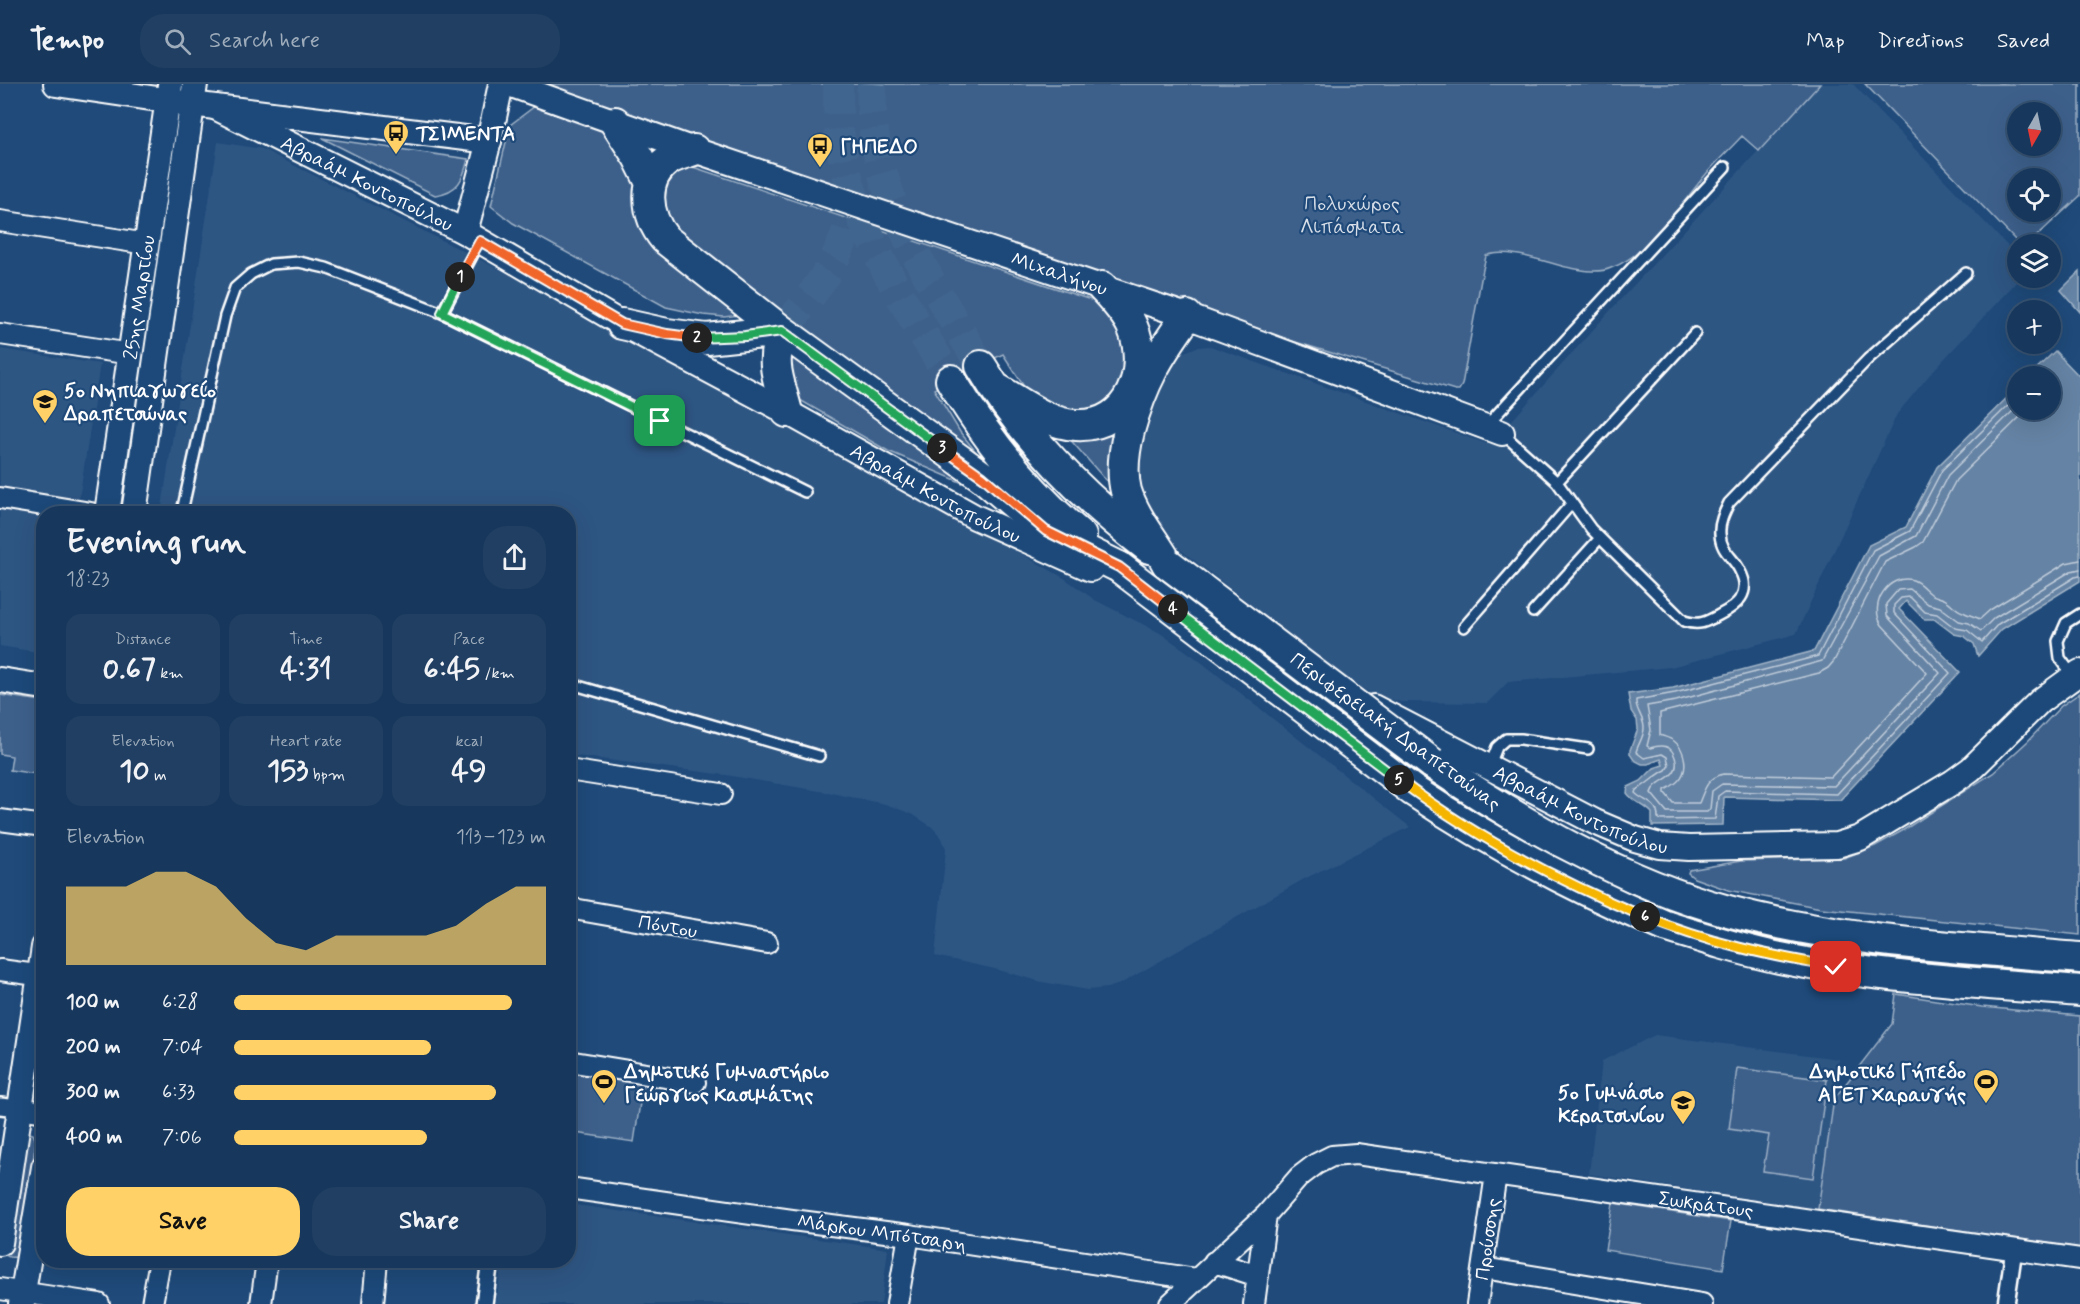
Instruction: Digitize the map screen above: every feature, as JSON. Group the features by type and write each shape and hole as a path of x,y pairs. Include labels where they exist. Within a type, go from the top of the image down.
{"main road":[{"path":"615,122 638,157 651,183"},
{"path":"694,150 669,159 659,168 651,183 649,198 651,215 656,228 665,239 782,331 983,477 1046,531 1119,567"},
{"path":"1102,287 1125,312 1138,343 1151,327 1180,313"},
{"path":"1167,563 1135,511 1126,491 1123,472 1124,454 1138,399 1180,313"},
{"path":"622,324 667,334 707,339 782,331"},
{"path":"782,331 774,353 787,412"},
{"name":"Περιφερειακή Δραπετσώνας","path":"1138,343 1140,369 1134,390 1125,404 1112,415 1093,424 1077,426 1060,423 1041,415 987,377 1034,441 1103,512 1432,763 1508,812 1588,855 1676,894 1727,911 1784,924 1898,942 2080,958"},
{"name":"Περιφερειακή Δραπετσώνας","path":"951,380 978,424 1009,462 1058,514 1119,567 1412,790 1450,815 1572,885 1665,926 1719,943 1780,958 1895,975 2080,991"}],"street":[{"path":"56,84 181,93 215,107 489,141"},
{"path":"472,236 501,84"},
{"name":"Μιχαλήνου","path":"508,84 694,150 1180,313 1493,430"},
{"name":"25ης Μαρτίου","path":"108,506 147,244 181,93"},
{"name":"25ης Μαρτίου","path":"135,506 181,93"},
{"name":"Αβραάμ Κοντοπούλου","path":"215,107 472,236 622,324 787,412 975,517 1209,622 1603,826 1635,839 1660,846 1705,848 1844,844 1870,832 1971,769 2040,701 2077,674"},
{"path":"0,221 147,244"},
{"path":"0,334 131,354"},
{"path":"0,498 49,506"},
{"path":"0,680 36,686"},
{"path":"576,771 722,795"},
{"path":"0,820 36,825"},
{"name":"Πόντου","path":"576,909 767,943"},
{"path":"0,970 36,975"},
{"path":"0,1243 10,1107 36,997"},
{"path":"576,1062 695,1082"},
{"path":"10,1107 36,1111"},
{"name":"Σωκράτους","path":"1266,1215 1299,1177 1316,1164 1332,1156 1356,1154 2080,1259"},
{"name":"Προύσσης","path":"1477,1304 1496,1174"},
{"name":"Μάρκου Μπότσαρη","path":"576,1189 909,1235 1196,1279"},
{"path":"22,1298 36,1215"},
{"path":"1170,1304 1266,1215"},
{"path":"1254,1304 1266,1215"},
{"path":"897,1304 909,1235"},
{"path":"2006,1304 2014,1249"},
{"path":"1214,1262 1258,1276"},
{"path":"152,1304 159,1268"},
{"path":"261,1304 266,1268"},
{"path":"373,1304 376,1268"},
{"path":"484,1304 489,1268"},
{"path":"1483,1268 1702,1304"},
{"path":"0,1289 22,1298 99,1304"}],"lane":[{"path":"1725,167 1493,430 1557,482 1582,519 1684,621 1703,624 1734,607 1740,600 1744,589 1741,571 1725,553 1720,535 1721,519 1729,503 1868,359 1966,273"},
{"path":"442,313 472,236"},
{"path":"183,506 225,316 235,288 250,274 271,264 299,262 326,268 442,313 805,492"},
{"path":"1557,482 1695,333"},
{"path":"1464,627 1572,503"},
{"path":"1533,612 1600,538"},
{"path":"2077,674 2060,658 2058,641 2066,623 2080,615"},
{"path":"576,684 819,756"},
{"path":"1489,767 1497,747 1506,739 1521,738 1588,749"}],"shaded area":[{"path":"1820,84 1853,84 2007,246 2007,288 2011,288 1931,373 1897,414 1796,634 1671,667 1508,682 1487,703 1401,702 1377,696 1357,686 1318,657 1172,543 1138,499 1137,449 1160,380 1170,363 1182,353 1197,347 1210,346 1490,445 1608,313"},
{"path":"218,142 262,149 593,317 1064,578 1095,600 1160,633 1196,658 1410,827 1304,879 1120,984 1107,988 1088,990 1042,982 935,956 946,849 942,838 932,827 912,814 885,804 831,793 726,775 576,756 576,506 162,506"},
{"name":"5ο Νηπιαγωγείο Δραπετσώνας","path":"0,349 100,364 79,499 0,487"},
{"path":"0,504 36,511 36,652 0,646"},
{"path":"1655,1035 1839,1059 1818,1209 1589,1174 1602,1061"},
{"path":"576,1205 888,1249 881,1304 496,1304 501,1268 576,1268"}],"green space":[{"name":"Πολυχώρος Λιπάσματα","path":"530,84 1820,84 1759,151 1742,136 1707,173 1652,240 1626,261 1606,270 1595,271 1566,267 1514,254 1486,256 1462,385 1459,390 1455,390 1292,341"},
{"path":"1865,84 2080,84 2080,196 2061,214 2061,168 2007,168 2007,222 2052,222 2039,234 2009,234"},
{"path":"539,103 602,124 642,193 740,315 724,317 703,315 666,307 513,223 491,206 510,125"},
{"path":"322,138 468,159 458,184 449,191 435,195"},
{"path":"690,166 1100,303 1121,323 1127,376 1108,402 1082,416 1032,399 1003,354 934,389 960,432 990,469 668,234 658,190 670,173"},
{"path":"789,353 972,487 888,451 793,396"},
{"path":"1060,428 1118,429 1123,495 1103,477"},
{"path":"2080,693 2080,935 1821,908 1728,890 1694,878 1688,873 1689,870 1741,861 1844,858 1875,846 1993,773 2061,706"},
{"path":"0,695 36,700 36,774 10,770 12,756 0,754"},
{"name":"Δημοτικό Γήπεδο ΑΓΕΤ Χαραυγής","path":"1896,994 1982,1007 2080,1016 2080,1248 1818,1209 1834,1099 1892,1024"},
{"name":"Δημοτικό Γυμναστήριο Γεώργιος Κασιμάτης","path":"576,1067 644,1077 634,1142 576,1133"},
{"path":"1737,1068 1827,1080 1813,1178 1763,1171 1769,1135 1729,1129"},
{"path":"26,1132 33,1134 36,1141 19,1251 16,1257 10,1257 4,1251"},
{"path":"1613,1203 1731,1221 1723,1269 1605,1250"}],"water":[{"path":"2080,271 2080,312 2061,290"},
{"path":"2052,354 2058,354 2080,377 2080,581 2002,629 1978,656 1974,644 1964,636 1954,634 1934,619 1924,619 1906,601 1899,609 1960,672 1840,800 1724,797 1723,825 1652,826 1652,813 1627,793 1628,787 1641,781 1654,768 1663,765 1661,759 1642,764 1634,760 1630,754 1638,729 1628,694 1673,688 1814,651 1869,545 1906,527 1937,467 2007,398 2007,420 2061,420 2061,366 2039,366"}],"tunnel":[{"path":"838,84 841,148 861,217 888,273 951,380"},
{"path":"872,84 873,123 879,161 890,197 923,266 981,366"},
{"path":"782,331 818,286 838,253 851,218 854,198"}],"place":[{"name":"ΤΣΙΜΕΝΤΑ","path":"396,156"},
{"name":"ΓΗΠΕΔΟ","path":"820,169"},
{"name":"5ο Νηπιαγωγείο Δραπετσώνας","path":"45,425"},
{"name":"Δημοτικό Γυμναστήριο Γεώργιος Κασιμάτης","path":"604,1105"},
{"name":"Δημοτικό Γήπεδο ΑΓΕΤ Χαραυγής","path":"1986,1105"},
{"name":"5ο Γυμνάσιο Κερατσινίου","path":"1683,1126"}],"route":[{"path":"660,421 442,313 470,256 480,241 622,324 667,334 707,339 782,331 983,477 1046,531 1119,567 1412,790 1450,815 1572,885 1665,926 1719,943 1780,958 1836,967"}]}
